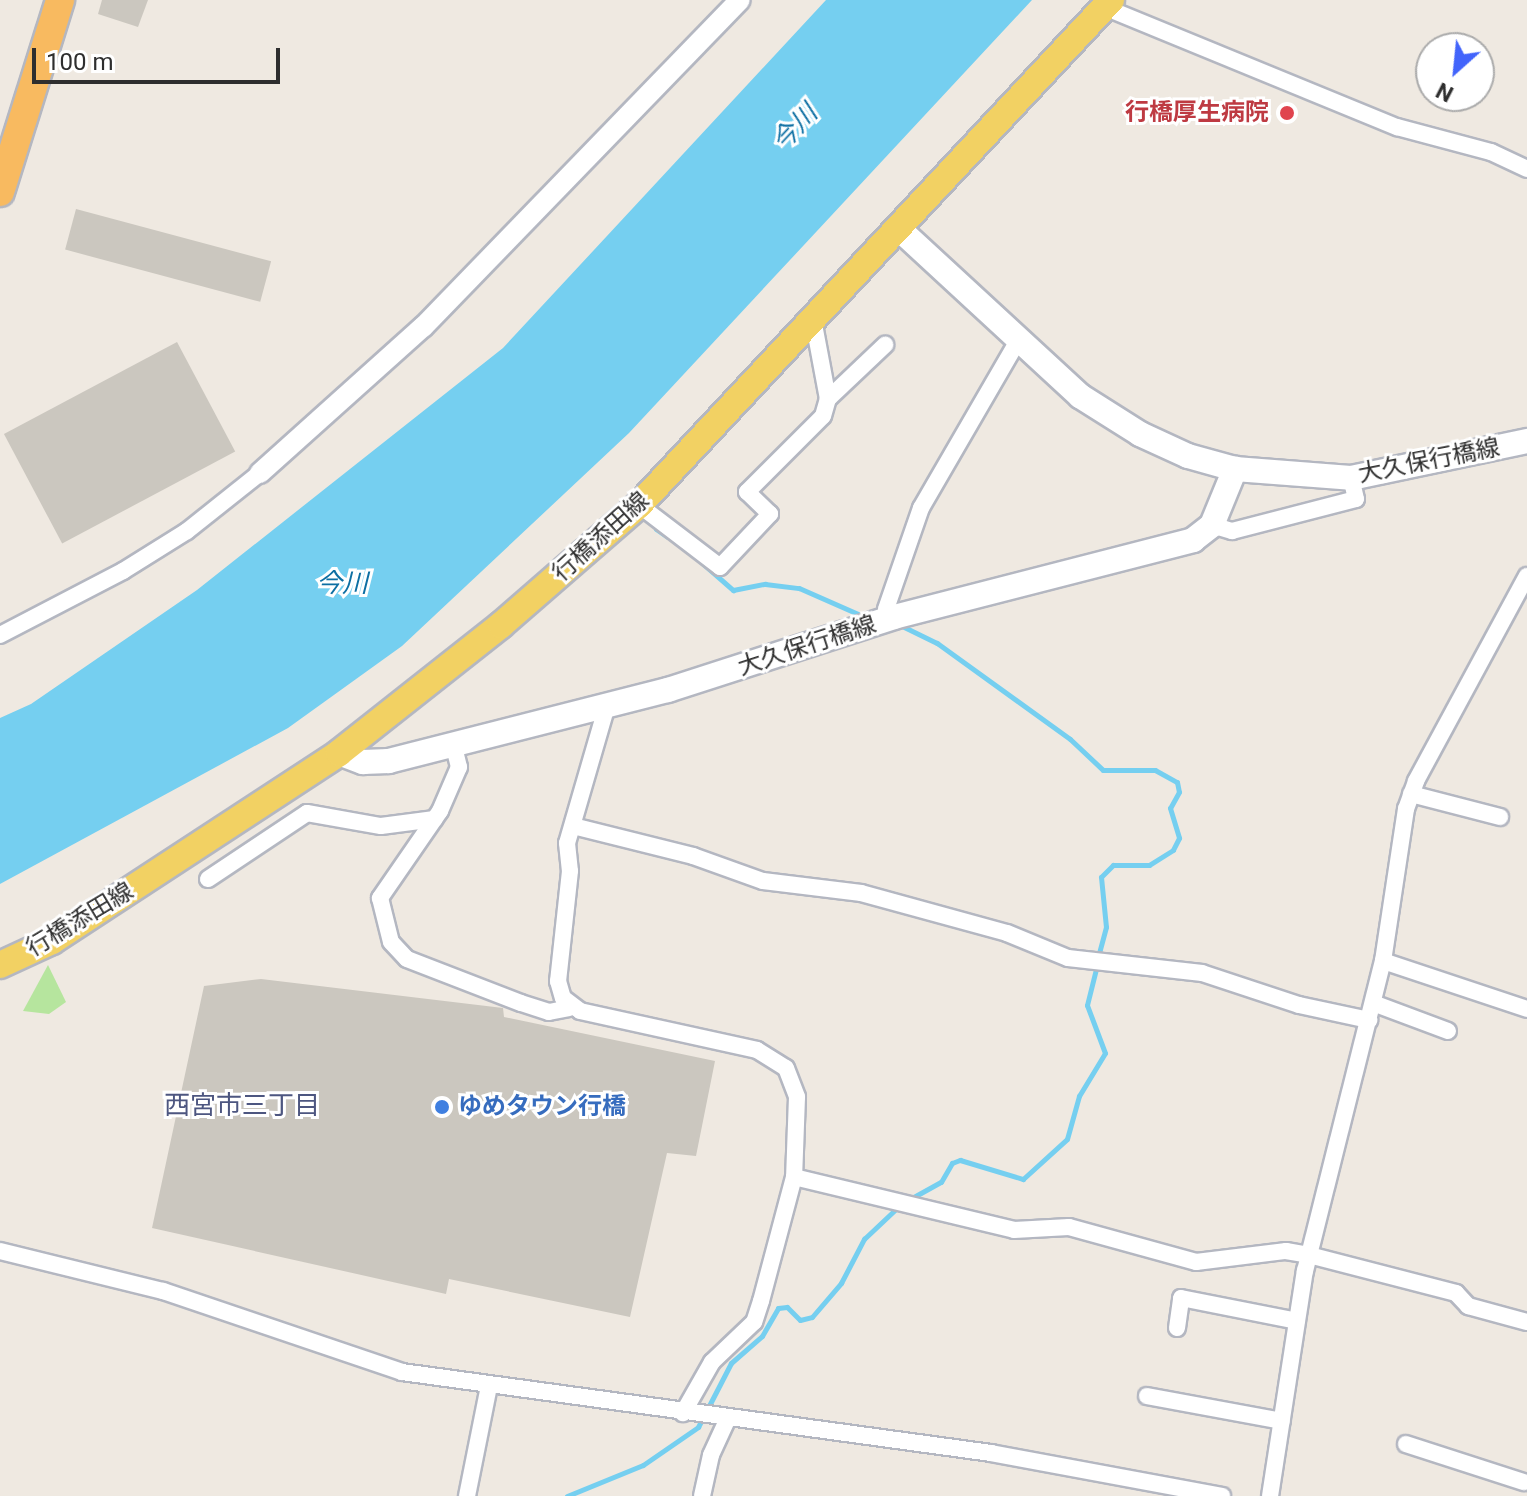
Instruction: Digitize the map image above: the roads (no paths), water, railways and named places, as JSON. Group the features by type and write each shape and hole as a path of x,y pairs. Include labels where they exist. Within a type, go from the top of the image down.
{"highway":[{"path":"0,192 60,0"}],"main road":[{"name":"行橋添田線","path":"0,965 52,941 339,753 501,625 639,505 1108,3"},
{"name":"大久保行橋線","path":"898,228 1080,396 1140,434 1235,469 1351,478 1409,470 1527,441"},
{"path":"1212,525 1235,469"},
{"name":"大久保行橋線","path":"339,753 363,762 389,761 781,658 894,617 1193,540 1212,525"}],"street":[{"path":"0,635 123,571 187,531 260,473 423,327 740,0"},
{"path":"1108,3 1397,127 1491,152 1527,169"},
{"path":"639,505 720,567 770,514 747,492 823,416 828,399 813,319"},
{"path":"894,617 886,609 921,508 1018,341"},
{"path":"828,399 885,345"},
{"path":"1212,525 1232,531 1356,499 1351,478"},
{"path":"1270,1496 1309,1255 1383,961 1411,794 1527,576"},
{"path":"569,1008 558,981 570,871 567,843 608,702"},
{"path":"453,743 459,767 435,819 380,898 397,952 549,1012 569,1008 774,1057 790,1075 797,1097 794,1177 754,1322 712,1362 683,1413"},
{"path":"1411,794 1500,817"},
{"path":"208,879 307,813 381,826 435,819"},
{"path":"573,826 693,856 763,881 861,893 1007,933 1068,958 1202,973 1299,1005 1369,1020"},
{"path":"1383,961 1527,1009"},
{"path":"1373,1003 1448,1031"},
{"path":"794,1177 1014,1230 1069,1227 1196,1262 1286,1251 1309,1255 1456,1293 1468,1306 1527,1322"},
{"path":"0,1251 163,1291 402,1372 991,1453 1154,1490 1222,1496"},
{"path":"1177,1328 1181,1298 1297,1321"},
{"path":"467,1496 489,1386"},
{"path":"1147,1396 1282,1421"},
{"path":"702,1496 711,1455 728,1418"},
{"path":"1406,1444 1523,1482"}],"water":[{"name":"今川","path":"826,0 1032,0 629,433 402,646 288,728 0,884 0,718 31,704 197,590 503,348"}],"waterway":[{"path":"656,529 668,537"},
{"path":"701,562 733,590 765,584 799,588 865,617"},
{"path":"904,627 937,643 1070,739 1103,770 1155,770 1177,782 1179,792 1170,808 1179,838 1173,850 1149,865 1113,865 1101,877 1106,927 1098,956"},
{"path":"910,1199 941,1182 952,1163 960,1160 1023,1179 1067,1139 1079,1096 1105,1053 1087,1005 1096,968"},
{"path":"567,1496 643,1465 698,1427 731,1363 762,1336 778,1308 787,1307 800,1320 812,1317 841,1283 864,1239 898,1207"}],"place":[{"name":"行橋厚生病院","path":"1287,113"},
{"name":"ゆめタウン行橋","path":"442,1107"}],"district":[{"name":"西宮市三丁目","path":"242,1106"}]}
